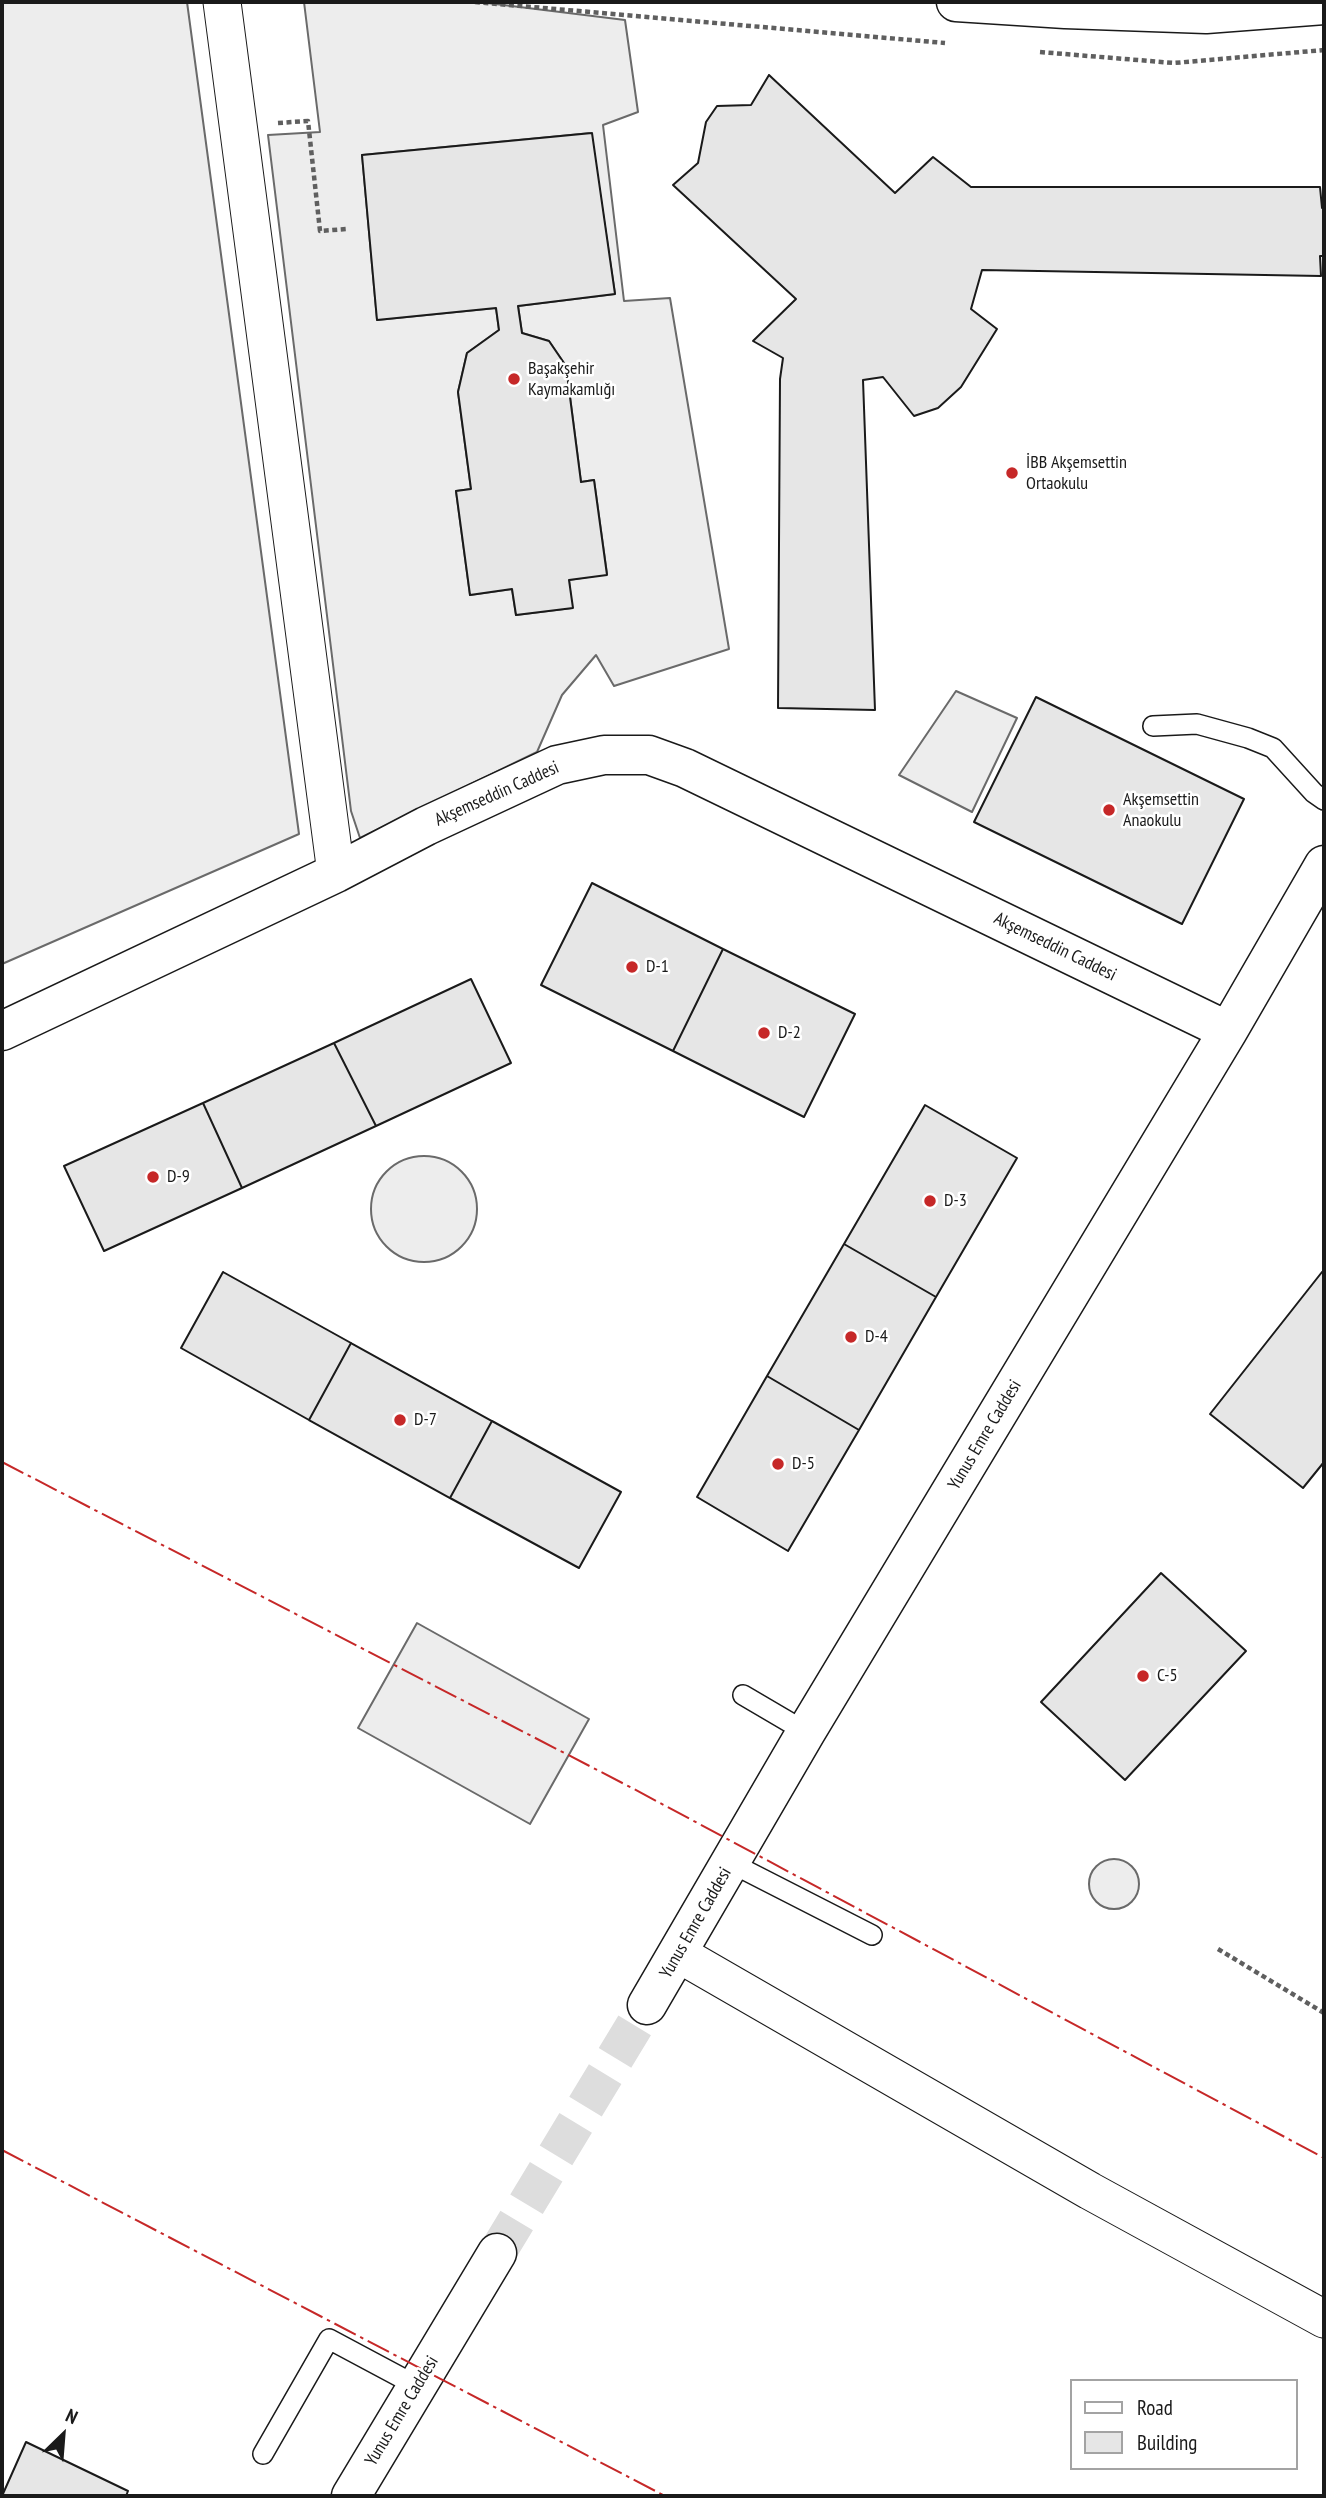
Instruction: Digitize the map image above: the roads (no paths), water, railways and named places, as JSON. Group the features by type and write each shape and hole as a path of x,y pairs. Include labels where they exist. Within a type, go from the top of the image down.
{"street":[{"path":"222,2 336,873"},
{"path":"956,2 1206,14 1324,5"},
{"name":"Akşemseddin Caddesi","path":"2,1031 557,765 604,755 649,755 685,768 1228,1031"},
{"name":"Yunus Emre Caddesi","path":"648,2005 806,1732 1228,1031 1324,865"},
{"path":"679,1954 1090,2190 1324,2319"},
{"name":"Yunus Emre Caddesi","path":"351,2496 497,2253"}],"lane":[{"path":"1153,726 1197,724 1273,748 1314,793 1324,800"},
{"path":"743,1695 806,1732"},
{"path":"731,1863 872,1935"},
{"path":"263,2454 330,2339 417,2386"}],"tunnel":[{"path":"497,2253 647,2005"}],"place":[{"name":"Başakşehir Kaymakamlığı","path":"514,379"},
{"name":"İBB Akşemsettin Ortaokulu","path":"1012,473"},
{"name":"Akşemsettin Anaokulu","path":"1109,810"},
{"name":"D-1","path":"632,967"},
{"name":"D-2","path":"764,1033"},
{"name":"D-9","path":"153,1177"},
{"name":"D-3","path":"930,1201"},
{"name":"D-4","path":"851,1337"},
{"name":"D-7","path":"400,1420"},
{"name":"D-5","path":"778,1464"},
{"name":"C-5","path":"1143,1676"}]}
